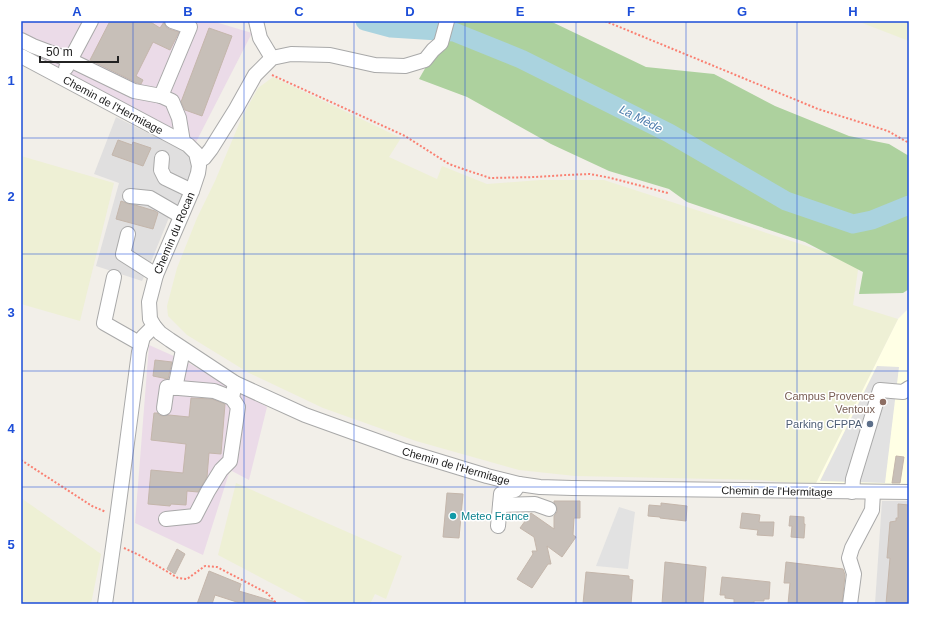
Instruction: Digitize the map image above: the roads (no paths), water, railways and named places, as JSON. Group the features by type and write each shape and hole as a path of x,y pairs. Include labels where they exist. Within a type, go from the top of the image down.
{"street":[{"path":"61,77 91,21"},
{"path":"161,96 190,27 172,21"},
{"path":"256,21 260,38 272,58"},
{"path":"199,161 204,158 211,149 255,75 272,58 291,54 330,55 375,65 405,66 425,60 441,43 447,21"},
{"path":"21,40 70,60 134,91 161,96 172,101 179,118 183,142"},
{"name":"Chemin de l'Hermitage","path":"21,56 183,142 196,153 199,161"},
{"path":"162,158 161,170 165,178 192,191"},
{"name":"Chemin du Rocan","path":"154,326 150,319 149,302 156,275 192,191 198,173 199,161"},
{"path":"130,196 150,198 181,216"},
{"path":"128,234 123,254 156,275"},
{"path":"114,276 104,323 141,344"},
{"path":"105,604 118,518 139,352 143,337 154,326"},
{"name":"Chemin de l'Hermitage","path":"154,326 160,333 183,350 236,383 305,415 397,448 487,476 519,484 540,487 572,488 909,492"},
{"path":"175,388 183,350"},
{"path":"232,398 236,383"},
{"path":"164,408 167,387 214,391 232,398 238,407 230,462 221,470 195,516 166,519"},
{"path":"852,492 852,478 880,390 903,392 909,388"},
{"path":"498,526 501,494 515,490 519,484"},
{"path":"850,604 854,574 849,558 852,548 872,510 873,492"},
{"path":"500,505 535,504 549,509"}],"waterway":[{"name":"La Mède","path":"365,21 391,28 454,32 521,59 669,133 786,201 853,224 872,220 909,205"}],"place":[{"name":"Campus Provence Ventoux","path":"883,402"},
{"name":"Parking CFPPA","path":"870,424"},
{"name":"Meteo France","path":"453,516"}]}
